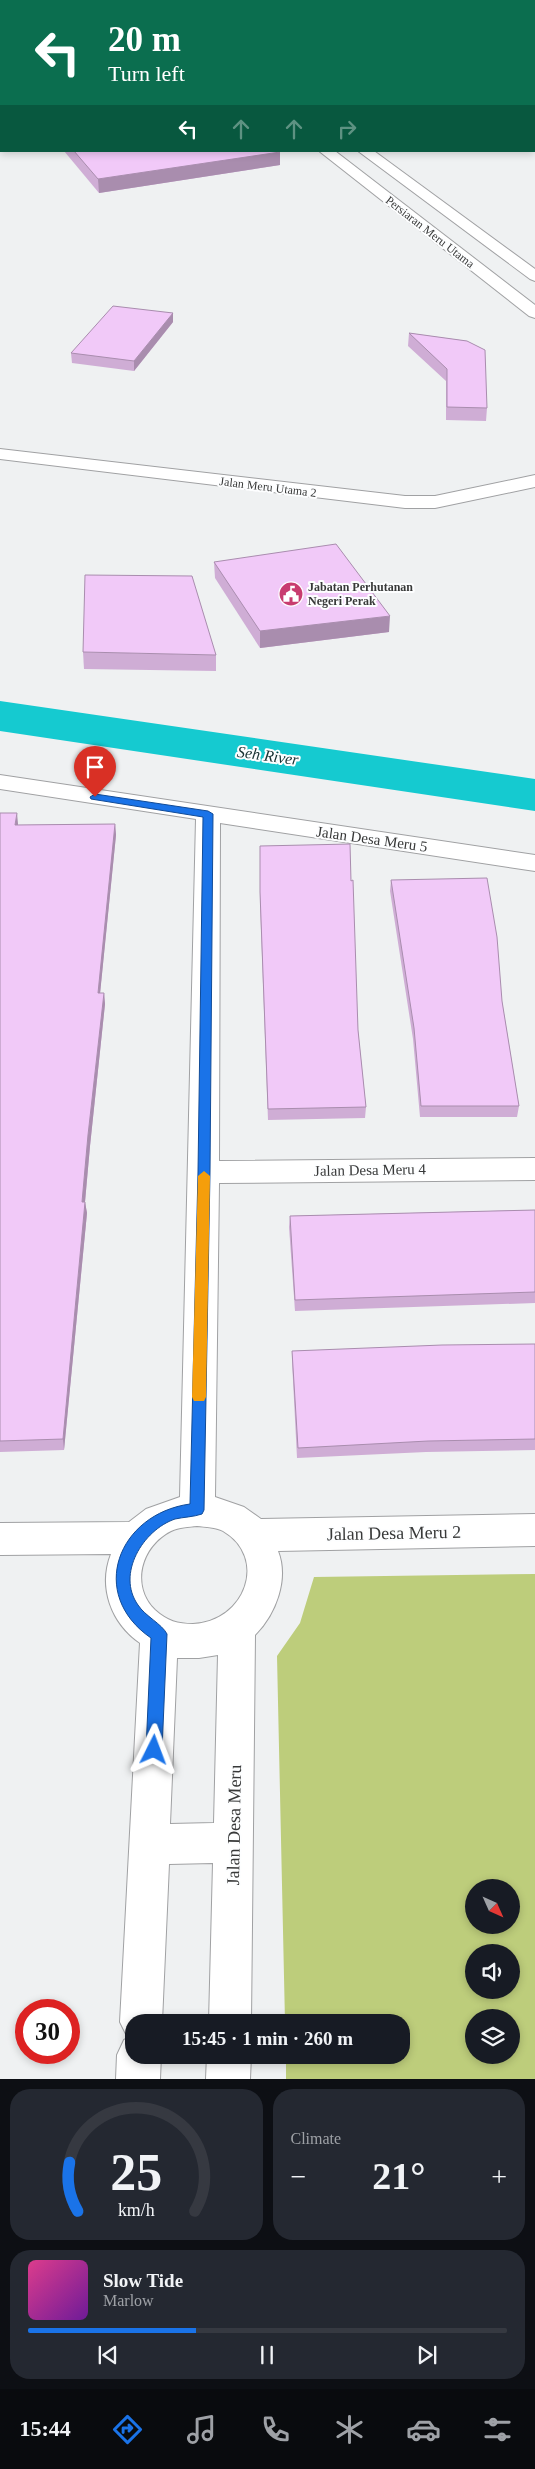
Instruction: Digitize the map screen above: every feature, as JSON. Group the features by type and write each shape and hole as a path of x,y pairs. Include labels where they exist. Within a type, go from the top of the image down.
{"street":[{"name":"Persiaran Meru Utama","path":"327,152 535,313"},
{"name":"Persiaran Meru Utama","path":"366,152 535,276"},
{"name":"Jalan Meru Utama 2","path":"0,454 405,502 435,502 535,481"},
{"name":"Jalan Desa Meru 5","path":"0,782 535,863"},
{"path":"197,1510 204,1172 208,814"},
{"name":"Jalan Desa Meru 4","path":"204,1172 535,1168"},
{"path":"197,1510 218,1513 237,1521 252,1535 262,1553 266,1573 262,1593 252,1612 237,1628 219,1637 199,1641 178,1641 159,1634 143,1624 131,1608 124,1591 124,1573 128,1554 137,1538 154,1523 167,1516 197,1510"},
{"name":"Jalan Desa Meru 2","path":"252,1535 535,1530"},
{"path":"0,1539 137,1538"},
{"name":"Jalan Desa Meru","path":"230,2014 237,1628"},
{"path":"141,2014 159,1634"},
{"path":"150,1844 234,1843"},
{"path":"138,2079 139,2064"},
{"path":"228,2079 229,2064"}],"green space":[{"path":"535,1574 535,2079 286,2079 286,2064 410,2064 410,2014 285,2014 277,1656 300,1623 314,1577"}],"building":[{"path":"75,152 280,152 98,179"},
{"path":"113,306 173,313 134,361 71,353"},
{"path":"409,333 467,341 485,350 487,408 447,407 447,369"},
{"path":"336,544 390,616 260,631 214,562"},
{"path":"85,575 192,576 216,655 83,652"},
{"path":"0,813 17,813 15,825 115,824 98,993 104,993 88,1135 82,1202 85,1202 63,1439 0,1441"},
{"path":"350,844 358,1030 366,1107 268,1109 260,846"},
{"path":"487,878 497,937 502,1001 519,1106 421,1106 414,1028 391,880"},
{"path":"535,1210 535,1292 295,1300 290,1216"},
{"path":"535,1344 535,1439 428,1441 298,1448 292,1351 442,1345"}],"waterway":[{"name":"Seh River","path":"0,716 535,795"}],"slow traffic":[{"path":"199,1397 204,1176"}],"place":[{"name":"Jabatan Perhutanan Negeri Perak","path":"291,594"}],"route":[{"path":"95,797 208,814 204,1172 197,1510 174,1513 154,1523 137,1538 128,1554 124,1573 124,1591 131,1608 143,1624 159,1634 154,1750"}]}
